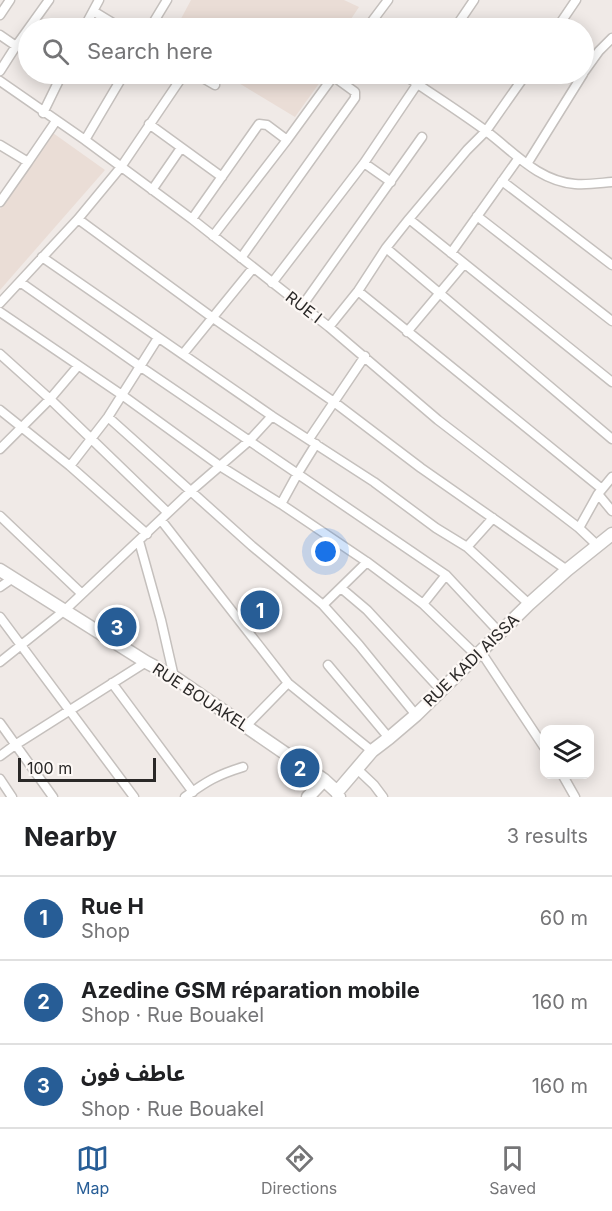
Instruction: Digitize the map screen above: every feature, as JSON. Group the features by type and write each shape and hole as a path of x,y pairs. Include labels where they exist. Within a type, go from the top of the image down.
{"main road":[{"name":"RUE KADI AISSA","path":"338,795 356,768 372,751 416,715 529,604 612,534"},
{"name":"RUE BOUAKEL","path":"0,570 146,662 174,677 324,780 338,795"},
{"path":"308,797 324,780"}],"street":[{"path":"0,15 10,0"},
{"path":"36,18 49,0"},
{"path":"89,18 99,0"},
{"path":"156,18 167,0"},
{"path":"374,18 388,0"},
{"path":"462,18 474,0"},
{"path":"564,18 576,0"},
{"path":"93,11 105,18"},
{"path":"0,35 16,46"},
{"path":"594,58 612,38"},
{"path":"1,69 18,43"},
{"name":"RUE I","path":"0,81 192,219 365,356 438,420 579,528 598,546"},
{"path":"43,112 57,84"},
{"path":"85,140 118,84"},
{"path":"0,303 78,219 120,167 177,84"},
{"path":"213,236 327,84"},
{"path":"241,258 355,98 355,92 345,84"},
{"path":"272,283 364,163 417,84 486,131 540,174 573,184 589,185 612,182"},
{"path":"328,327 358,291 386,248 467,150 486,131 519,84"},
{"path":"450,253 502,181 522,161 575,84"},
{"path":"0,202 56,121"},
{"path":"149,124 222,177"},
{"path":"192,219 259,124 267,125 287,140"},
{"path":"302,306 422,137"},
{"path":"0,145 28,162"},
{"path":"152,190 182,148"},
{"path":"364,163 391,182"},
{"path":"502,181 612,265"},
{"path":"477,216 612,321"},
{"path":"78,219 213,318 334,402 421,468 567,570"},
{"path":"409,219 612,382"},
{"path":"386,248 612,439"},
{"path":"42,257 467,547 529,604"},
{"path":"408,332 464,264"},
{"path":"183,354 253,268"},
{"path":"20,282 446,575 500,633"},
{"path":"358,291 600,492 612,512"},
{"path":"0,312 122,395 220,466 367,562 423,604 479,654 540,741"},
{"path":"70,466 108,417 158,338"},
{"path":"0,354 168,512"},
{"path":"281,504 334,402 365,356"},
{"path":"0,449 50,399 78,366"},
{"path":"0,410 70,466 147,534"},
{"path":"0,662 65,610 168,512 250,440 272,416"},
{"path":"108,417 252,546 323,605 416,715"},
{"path":"579,528 600,492 612,477"},
{"path":"0,516 81,594"},
{"path":"467,547 493,518"},
{"path":"161,520 288,683 372,751"},
{"path":"139,541 174,677"},
{"path":"323,605 367,562"},
{"path":"423,604 446,575"},
{"path":"0,588 13,578"},
{"path":"341,588 367,610 441,690"},
{"path":"0,617 134,797"},
{"path":"0,756 69,709 146,662"},
{"path":"328,665 388,738"},
{"path":"112,682 189,794 206,781 243,767"},
{"path":"246,726 288,683"},
{"path":"0,723 53,797"},
{"path":"356,768 374,784 383,797"},
{"path":"0,779 12,797"},
{"path":"565,779 575,797"}],"shaded area":[{"path":"191,0 344,0 359,7 352,18 181,18"},
{"path":"241,84 319,84 295,117"},
{"path":"53,133 105,170 0,290 0,209"}],"place":[{"name":"Rue H","path":"260,610"},
{"name":"عاطف فون","path":"117,627"},
{"name":"Azedine GSM réparation mobile","path":"300,768"}]}
